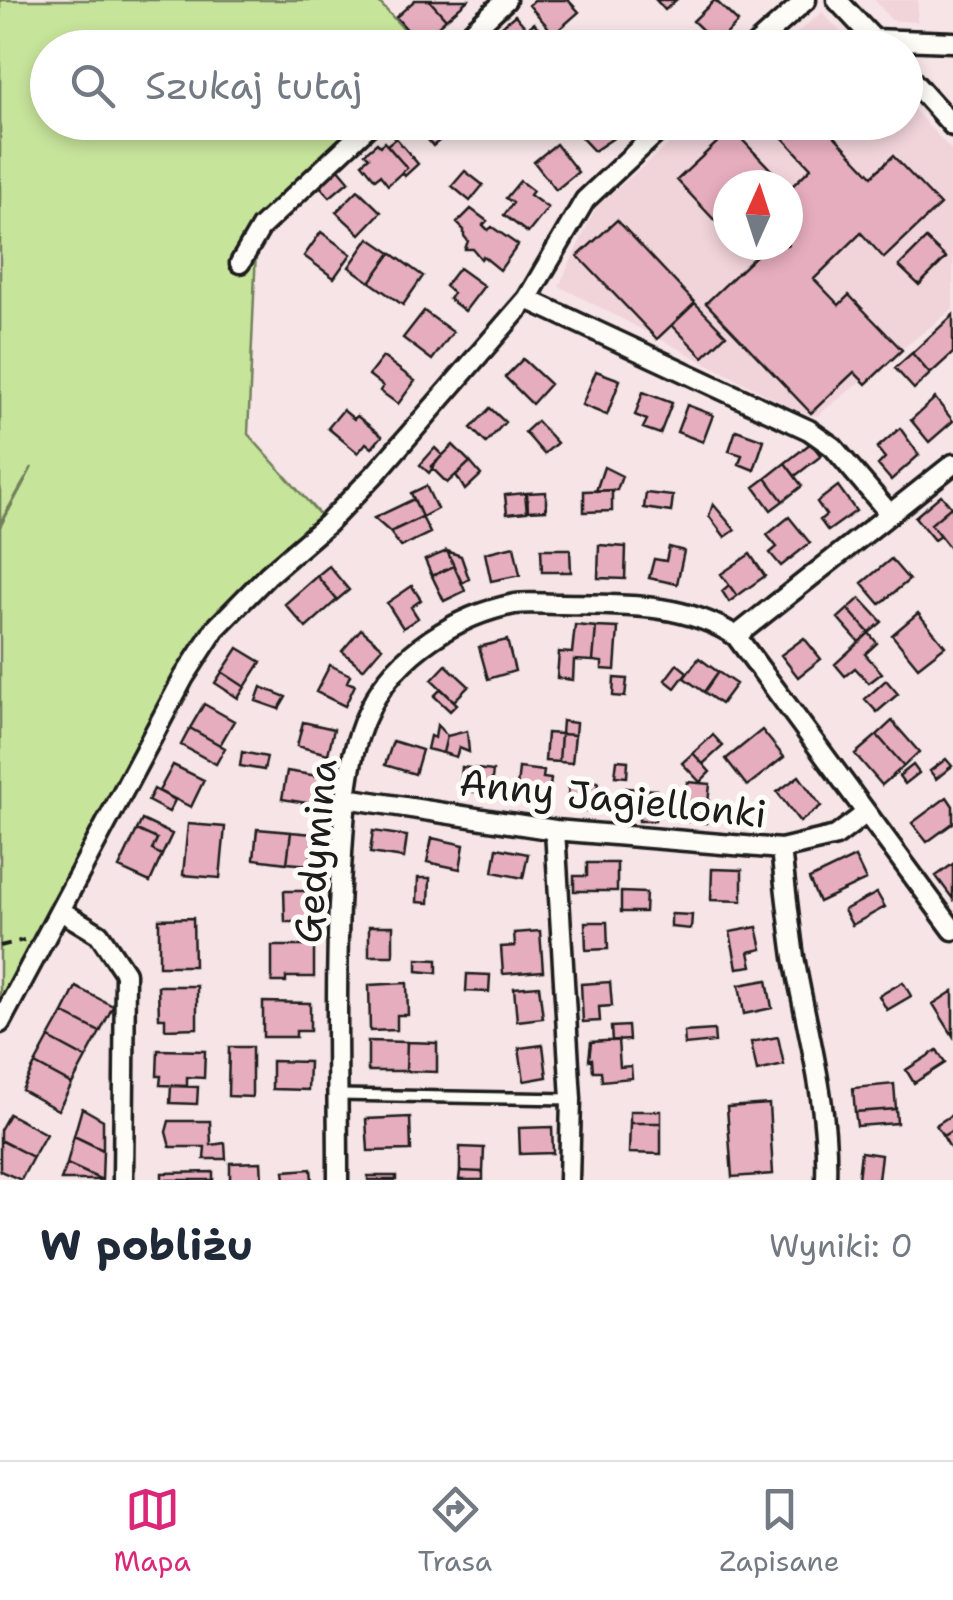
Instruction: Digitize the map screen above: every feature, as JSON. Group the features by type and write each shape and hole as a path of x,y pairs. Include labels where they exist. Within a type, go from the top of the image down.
{"street":[{"path":"474,30 506,0"},
{"path":"772,30 806,0"},
{"path":"838,0 865,30"},
{"path":"923,42 953,42"},
{"path":"923,93 953,126"},
{"path":"240,263 260,227 354,140"},
{"path":"0,1023 184,678 215,630 268,574 327,524 377,472 527,299 585,200 649,140"},
{"path":"527,299 808,430 833,446 890,514"},
{"path":"736,636 952,467"},
{"name":"Gedymina","path":"338,1180 337,917 346,798 360,733 388,680 422,646 484,612 519,603 676,610 713,621 736,636 953,930"},
{"name":"Anny Jagiellonki","path":"346,798 555,830 781,849 836,836 866,814"},
{"path":"555,830 570,1099 569,1180"},
{"path":"781,849 794,956 828,1138 826,1180"},
{"path":"61,912 99,934 125,973 123,1180"}],"lane":[{"path":"338,1095 570,1099"}],"shaded area":[{"path":"875,0 918,0 917,22 891,20"},
{"path":"822,12 839,30 800,30"},
{"path":"923,119 953,152 953,309 817,416 801,413 559,286 596,207 673,140 923,140"}],"green space":[{"path":"0,0 377,0 404,30 30,30 30,140 353,140 257,227 248,434 328,524 216,627 0,1023 0,527 32,467 0,523"}],"building":[{"path":"415,0 429,0 446,19 434,30 408,30 396,17"},
{"path":"429,0 468,0 446,19"},
{"path":"534,0 568,0 579,12 559,30 551,30 529,5"},
{"path":"656,0 676,0 665,10"},
{"path":"715,0 738,22 730,30 702,30 693,21"},
{"path":"515,15 528,30 497,30"},
{"path":"398,140 418,164 405,176 402,172 407,168 387,145"},
{"path":"584,140 610,140 594,151"},
{"path":"720,140 743,140 771,170 713,170 713,219 677,180"},
{"path":"785,140 838,140 872,176 893,156 940,205 884,258 861,233 814,279 839,305 849,295 902,350 866,384 854,372 811,413 706,303 752,260 803,260 803,176 811,168"},
{"path":"384,142 407,168 388,185 380,175 375,179 362,163 369,157 365,153"},
{"path":"556,144 578,172 556,190 534,162"},
{"path":"338,168 349,181 330,197 319,185"},
{"path":"465,171 483,185 470,201 452,186"},
{"path":"520,181 533,191 530,195 548,208 528,233 504,215 513,203 506,198"},
{"path":"358,190 381,212 360,234 336,212"},
{"path":"471,209 487,221 483,225 488,230 492,227 518,245 500,270 473,249 465,249 468,241 457,223"},
{"path":"617,220 695,303 657,339 578,256"},
{"path":"321,232 351,254 334,278 304,256"},
{"path":"369,238 391,253 370,282 349,267"},
{"path":"926,239 946,258 919,285 899,266"},
{"path":"391,253 423,276 403,305 370,282"},
{"path":"459,268 484,286 465,311 449,299 453,293 445,286"},
{"path":"695,303 726,335 703,357 672,325"},
{"path":"424,311 453,332 432,360 403,338"},
{"path":"953,315 953,353 930,374 912,353"},
{"path":"912,353 930,374 914,389 895,368"},
{"path":"383,357 415,381 398,404 380,391 383,386 369,375"},
{"path":"523,359 550,384 532,404 505,377"},
{"path":"596,371 620,380 607,415 582,405"},
{"path":"643,392 672,403 660,434 643,428 647,420 635,415"},
{"path":"935,398 953,421 929,442 911,420"},
{"path":"687,405 713,415 703,442 677,432"},
{"path":"490,408 505,422 486,443 471,428"},
{"path":"343,410 382,436 372,448 366,443 358,453 328,428"},
{"path":"537,421 557,443 544,454 525,432"},
{"path":"900,428 919,455 891,480 878,465 885,458 877,448"},
{"path":"736,430 764,440 754,470 739,464 742,455 729,451"},
{"path":"811,443 821,456 795,476 785,463"},
{"path":"453,445 470,462 447,483 431,467"},
{"path":"435,448 442,455 429,473 420,465"},
{"path":"470,462 481,475 465,490 456,475"},
{"path":"785,463 802,486 783,501 766,478"},
{"path":"604,467 622,476 617,490 596,491"},
{"path":"766,478 783,501 771,510 754,487"},
{"path":"426,486 437,509 422,517 411,493"},
{"path":"838,486 856,511 828,531 820,520 826,515 817,502"},
{"path":"612,490 612,511 584,512 584,491"},
{"path":"546,492 546,510 528,511 527,493"},
{"path":"525,493 527,512 507,514 505,495"},
{"path":"646,493 673,496 671,512 644,508"},
{"path":"941,495 951,507 931,524 940,536 934,540 915,517"},
{"path":"414,499 422,517 390,532 374,518"},
{"path":"713,504 735,530 725,537 709,516"},
{"path":"951,507 953,510 952,551 931,524"},
{"path":"422,517 430,533 401,547 390,532"},
{"path":"789,517 810,543 781,566 770,553 777,547 767,535"},
{"path":"599,545 626,547 625,579 598,578"},
{"path":"514,546 520,575 491,581 485,553"},
{"path":"669,547 684,551 677,584 649,578 654,559 666,561"},
{"path":"541,549 570,549 571,572 542,572"},
{"path":"447,551 454,566 432,576 425,560"},
{"path":"447,551 461,556 469,579 462,583"},
{"path":"750,554 765,576 737,596 721,574"},
{"path":"891,559 909,580 880,604 862,583"},
{"path":"329,566 349,590 337,600 317,576"},
{"path":"454,566 465,591 444,601 432,576"},
{"path":"317,576 337,600 306,628 285,604"},
{"path":"729,585 737,596 729,602 722,591"},
{"path":"412,586 421,600 411,607 418,618 403,628 387,603"},
{"path":"860,598 882,622 869,633 848,609"},
{"path":"848,609 869,633 859,642 838,618"},
{"path":"918,613 945,646 918,667 892,635"},
{"path":"575,625 596,627 593,661 574,660 573,680 557,678 559,652 572,653"},
{"path":"596,627 618,628 615,670 602,669 602,662 593,661"},
{"path":"361,629 382,647 363,669 342,651"},
{"path":"869,633 877,643 865,654 882,673 869,683 855,668 845,676 835,664"},
{"path":"804,638 821,659 798,677 781,655"},
{"path":"507,640 515,671 488,679 479,647"},
{"path":"238,648 261,662 245,687 222,672"},
{"path":"699,658 718,672 704,692 684,678"},
{"path":"677,664 687,672 675,688 665,680"},
{"path":"330,665 350,675 347,682 355,685 345,706 316,692"},
{"path":"446,665 469,686 454,701 432,680"},
{"path":"222,672 245,687 238,698 215,683"},
{"path":"718,672 736,684 721,704 704,692"},
{"path":"614,678 627,679 625,697 613,696"},
{"path":"886,680 898,694 877,712 865,699"},
{"path":"261,687 286,697 279,709 256,701"},
{"path":"441,689 457,704 450,711 434,696"},
{"path":"204,704 234,721 220,745 190,728"},
{"path":"562,721 576,723 575,735 561,734"},
{"path":"892,721 919,752 904,766 877,735"},
{"path":"303,722 334,729 328,754 297,746"},
{"path":"437,725 447,736 443,753 427,749 430,736 435,738"},
{"path":"190,728 225,748 216,764 181,745"},
{"path":"762,730 784,757 747,786 726,759"},
{"path":"467,731 469,752 459,748 456,757 443,753 447,736"},
{"path":"547,733 561,734 559,762 545,761"},
{"path":"561,734 575,735 572,763 559,762"},
{"path":"713,735 723,746 703,764 693,753"},
{"path":"877,735 904,766 882,785 855,754"},
{"path":"393,741 422,750 415,774 385,765"},
{"path":"242,752 267,757 264,770 240,766"},
{"path":"693,753 710,772 700,782 682,763"},
{"path":"946,759 952,766 936,779 930,771"},
{"path":"617,760 628,761 627,777 615,776"},
{"path":"173,765 204,780 191,807 159,791"},
{"path":"913,765 919,773 905,784 899,776"},
{"path":"462,767 493,771 490,794 460,790"},
{"path":"519,768 544,771 543,778 551,779 548,801 516,798"},
{"path":"287,771 324,777 319,805 282,799"},
{"path":"799,776 821,806 800,822 777,792"},
{"path":"570,778 598,782 595,812 582,811 583,805 567,803"},
{"path":"687,782 710,784 706,823 684,821"},
{"path":"626,788 656,790 655,810 625,809"},
{"path":"154,789 175,800 169,812 148,801"},
{"path":"947,797 953,806 953,823 927,842 912,823"},
{"path":"639,810 655,810 655,821 639,821"},
{"path":"142,820 172,834 162,855 152,850 157,839 137,830"},
{"path":"188,824 225,827 220,878 183,875"},
{"path":"257,829 291,832 287,863 254,859"},
{"path":"137,830 157,839 152,850 162,855 150,882 119,868"},
{"path":"373,831 407,836 404,858 370,853"},
{"path":"291,832 313,834 310,865 287,863"},
{"path":"432,838 464,845 460,869 427,862"},
{"path":"497,848 528,854 523,878 493,872"},
{"path":"855,857 866,880 819,902 809,879"},
{"path":"587,863 617,863 617,891 574,891 574,876 587,876"},
{"path":"953,864 953,899 936,876"},
{"path":"712,869 742,870 742,901 711,900"},
{"path":"418,878 430,878 429,903 417,902"},
{"path":"284,891 308,891 308,922 285,922"},
{"path":"621,892 646,893 645,912 621,912"},
{"path":"877,893 885,907 852,925 844,910"},
{"path":"671,914 692,915 691,929 671,927"},
{"path":"193,918 194,966 159,966 159,919"},
{"path":"585,922 607,922 608,949 586,950"},
{"path":"369,926 393,926 393,956 369,956"},
{"path":"757,927 762,949 749,952 752,966 737,968 730,932"},
{"path":"540,931 543,971 503,974 501,947 515,946 514,933"},
{"path":"272,946 314,946 314,977 286,977 286,982 272,982"},
{"path":"417,959 437,960 437,973 417,971"},
{"path":"467,974 490,975 489,992 466,991"},
{"path":"767,980 772,1008 744,1014 739,985"},
{"path":"610,982 612,1006 599,1007 600,1021 583,1022 581,984"},
{"path":"903,982 911,996 887,1010 879,996"},
{"path":"407,983 408,1015 397,1015 397,1030 370,1031 369,985"},
{"path":"158,986 197,986 197,1028 165,1029 165,1018 159,1018"},
{"path":"539,986 543,1018 517,1021 514,988"},
{"path":"76,987 113,1006 100,1032 63,1013"},
{"path":"953,991 953,1036 933,1004"},
{"path":"263,1002 310,1003 310,1031 296,1031 296,1037 263,1037"},
{"path":"63,1013 100,1032 86,1058 49,1038"},
{"path":"628,1026 629,1040 612,1041 611,1027"},
{"path":"714,1030 715,1042 685,1045 684,1032"},
{"path":"778,1037 784,1065 757,1071 751,1042"},
{"path":"49,1038 86,1058 72,1084 35,1064"},
{"path":"618,1040 620,1067 631,1066 632,1078 602,1081 601,1071 593,1071 592,1059 589,1060 591,1042"},
{"path":"368,1041 407,1042 406,1071 368,1071"},
{"path":"407,1042 437,1043 437,1072 406,1071"},
{"path":"543,1045 547,1077 524,1081 519,1048"},
{"path":"229,1047 252,1047 252,1097 228,1096"},
{"path":"158,1050 205,1051 204,1078 187,1077 187,1086 160,1085"},
{"path":"937,1050 945,1063 914,1083 906,1070"},
{"path":"272,1061 309,1062 308,1090 272,1089"},
{"path":"35,1064 72,1084 58,1110 22,1090"},
{"path":"894,1084 896,1109 855,1112 853,1088"},
{"path":"171,1086 198,1087 197,1104 170,1103"},
{"path":"769,1104 773,1174 732,1177 727,1107"},
{"path":"82,1108 103,1120 103,1150 74,1136"},
{"path":"896,1109 897,1123 857,1126 855,1112"},
{"path":"630,1111 661,1111 661,1123 630,1123"},
{"path":"9,1114 46,1134 33,1157 0,1140 0,1130"},
{"path":"953,1114 953,1130 943,1136 936,1125"},
{"path":"410,1117 411,1150 368,1151 366,1119"},
{"path":"169,1121 210,1121 211,1145 225,1143 226,1159 204,1159 205,1147 170,1147 166,1132"},
{"path":"630,1123 661,1123 661,1154 629,1153"},
{"path":"552,1127 553,1153 520,1154 519,1128"},
{"path":"953,1130 953,1153 943,1136"},
{"path":"74,1136 103,1150 102,1180 67,1164"},
{"path":"0,1140 33,1157 21,1180 0,1171"},
{"path":"460,1147 484,1148 483,1172 460,1171"},
{"path":"861,1152 881,1155 878,1180 858,1179"},
{"path":"261,1162 262,1180 230,1180 230,1163"},
{"path":"67,1164 102,1180 61,1180"},
{"path":"311,1169 312,1180 285,1180 284,1171"},
{"path":"460,1171 483,1172 483,1180 459,1180"},
{"path":"213,1172 213,1180 162,1180 162,1173"},
{"path":"368,1176 396,1176 396,1180 368,1180"}]}
